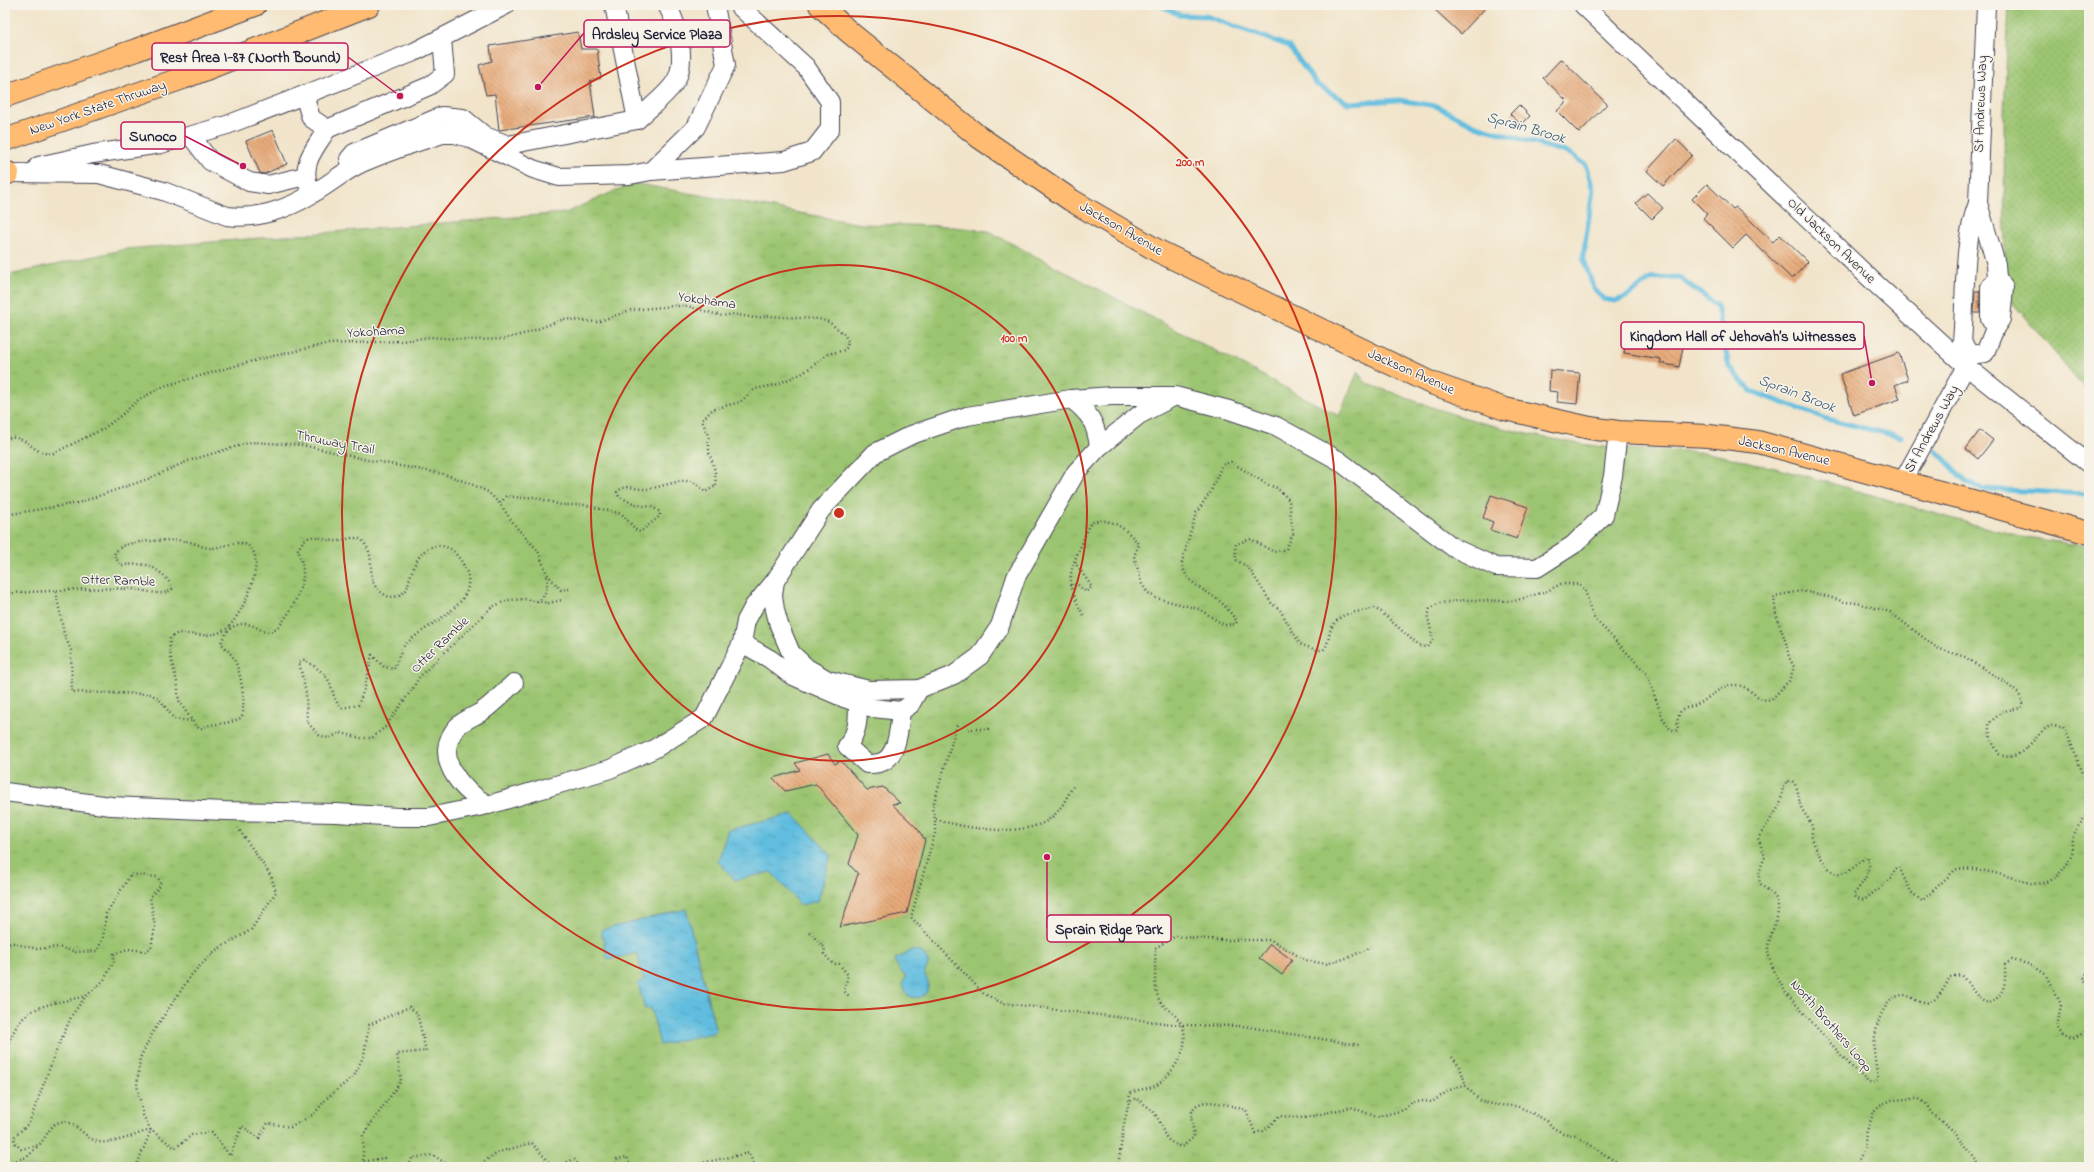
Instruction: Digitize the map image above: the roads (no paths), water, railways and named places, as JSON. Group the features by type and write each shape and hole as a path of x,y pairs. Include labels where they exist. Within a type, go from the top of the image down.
{"main road":[{"path":"5,96 136,50 255,5"},
{"name":"New York State Thruway","path":"5,140 183,78 369,5"},
{"name":"Jackson Avenue","path":"820,5 849,32 979,138 1071,200 1158,251 1431,382 1505,409 1590,428 1618,432 1709,436 1758,442 2089,533"}],"street":[{"path":"7,174 62,160 191,136 227,125 414,52 506,5"},
{"path":"614,5 637,120"},
{"path":"338,177 354,153 442,116 463,118 485,136 508,145 637,120 674,84 682,59 676,21 667,5"},
{"path":"651,171 696,127 726,65 715,5"},
{"path":"7,174 99,174 141,184 227,216 238,217 277,210 312,194 364,162 443,134 455,134 469,138 533,169 559,177 630,176 651,171 784,161 812,152 830,129 830,102 806,67 738,5"},
{"name":"Old Jackson Avenue","path":"1584,5 1867,276 2089,464"},
{"name":"St Andrews Way","path":"1903,482 1968,360 1985,354 1992,324 2001,319 2004,288 1997,278 1996,264 1978,203 1986,5"},
{"path":"312,194 305,176 308,159 327,129 429,86 445,74 442,38"},
{"path":"304,95 312,118 327,129"},
{"path":"191,136 210,161 249,182 268,184 305,176"},
{"name":"St Andrews Way","path":"1968,360 1962,342 1971,221 1978,203"},
{"path":"1967,278 1997,278"},
{"path":"1964,316 1992,324"},
{"path":"5,792 111,806 429,817 488,805 610,769 654,749 704,718 742,643 746,621 754,606 775,580 821,510 875,453 911,435 967,416 1071,399 1112,396 1175,396 1229,410 1276,426 1338,460 1454,548 1496,567 1537,568 1573,545 1604,515 1613,476 1618,432"},
{"path":"775,580 773,595 779,625 791,652 807,668 828,680 869,690 920,689 954,675 980,656 1000,626 1020,570 1076,472 1099,446 1138,415 1175,396"},
{"path":"1071,399 1090,416 1097,432 1099,446"},
{"path":"742,643 791,675 873,708 901,711 910,705 920,689"},
{"path":"488,805 477,799 460,784 450,768 446,753 449,740 458,726 484,710 514,683"},
{"path":"858,703 858,726 854,736 847,746 867,764 880,763 891,755 898,736 901,711"}],"water":[{"path":"793,814 831,855 818,901 801,905 771,872 735,880 718,861 728,830"},
{"path":"686,909 716,1032 660,1045 651,1008 645,1009 638,983 644,981 637,953 608,960 601,930"},
{"path":"912,950 923,953 929,963 924,974 927,980 927,991 924,995 915,998 905,992 903,983 906,977 899,969 895,961 896,958 903,956"}],"waterway":[{"name":"Sprain Brook","path":"1160,5 1180,15 1206,16 1289,46 1316,84 1348,103 1399,100 1436,106 1476,126 1569,153 1586,165 1593,190 1583,257 1593,287 1603,299 1615,301 1626,297 1652,278 1679,277 1717,306 1729,367 1751,391 1827,419 1901,437"},
{"name":"Sprain Brook","path":"1936,450 1966,482 1984,489 2086,494"}],"place":[{"name":"Ardsley Service Plaza","path":"538,87"},
{"name":"Rest Area I-87 (North Bound)","path":"400,96"},
{"name":"Sunoco","path":"243,166"},
{"name":"Kingdom Hall of Jehovah’s Witnesses","path":"1872,383"},
{"name":"Sprain Ridge Park","path":"1047,857"}]}
